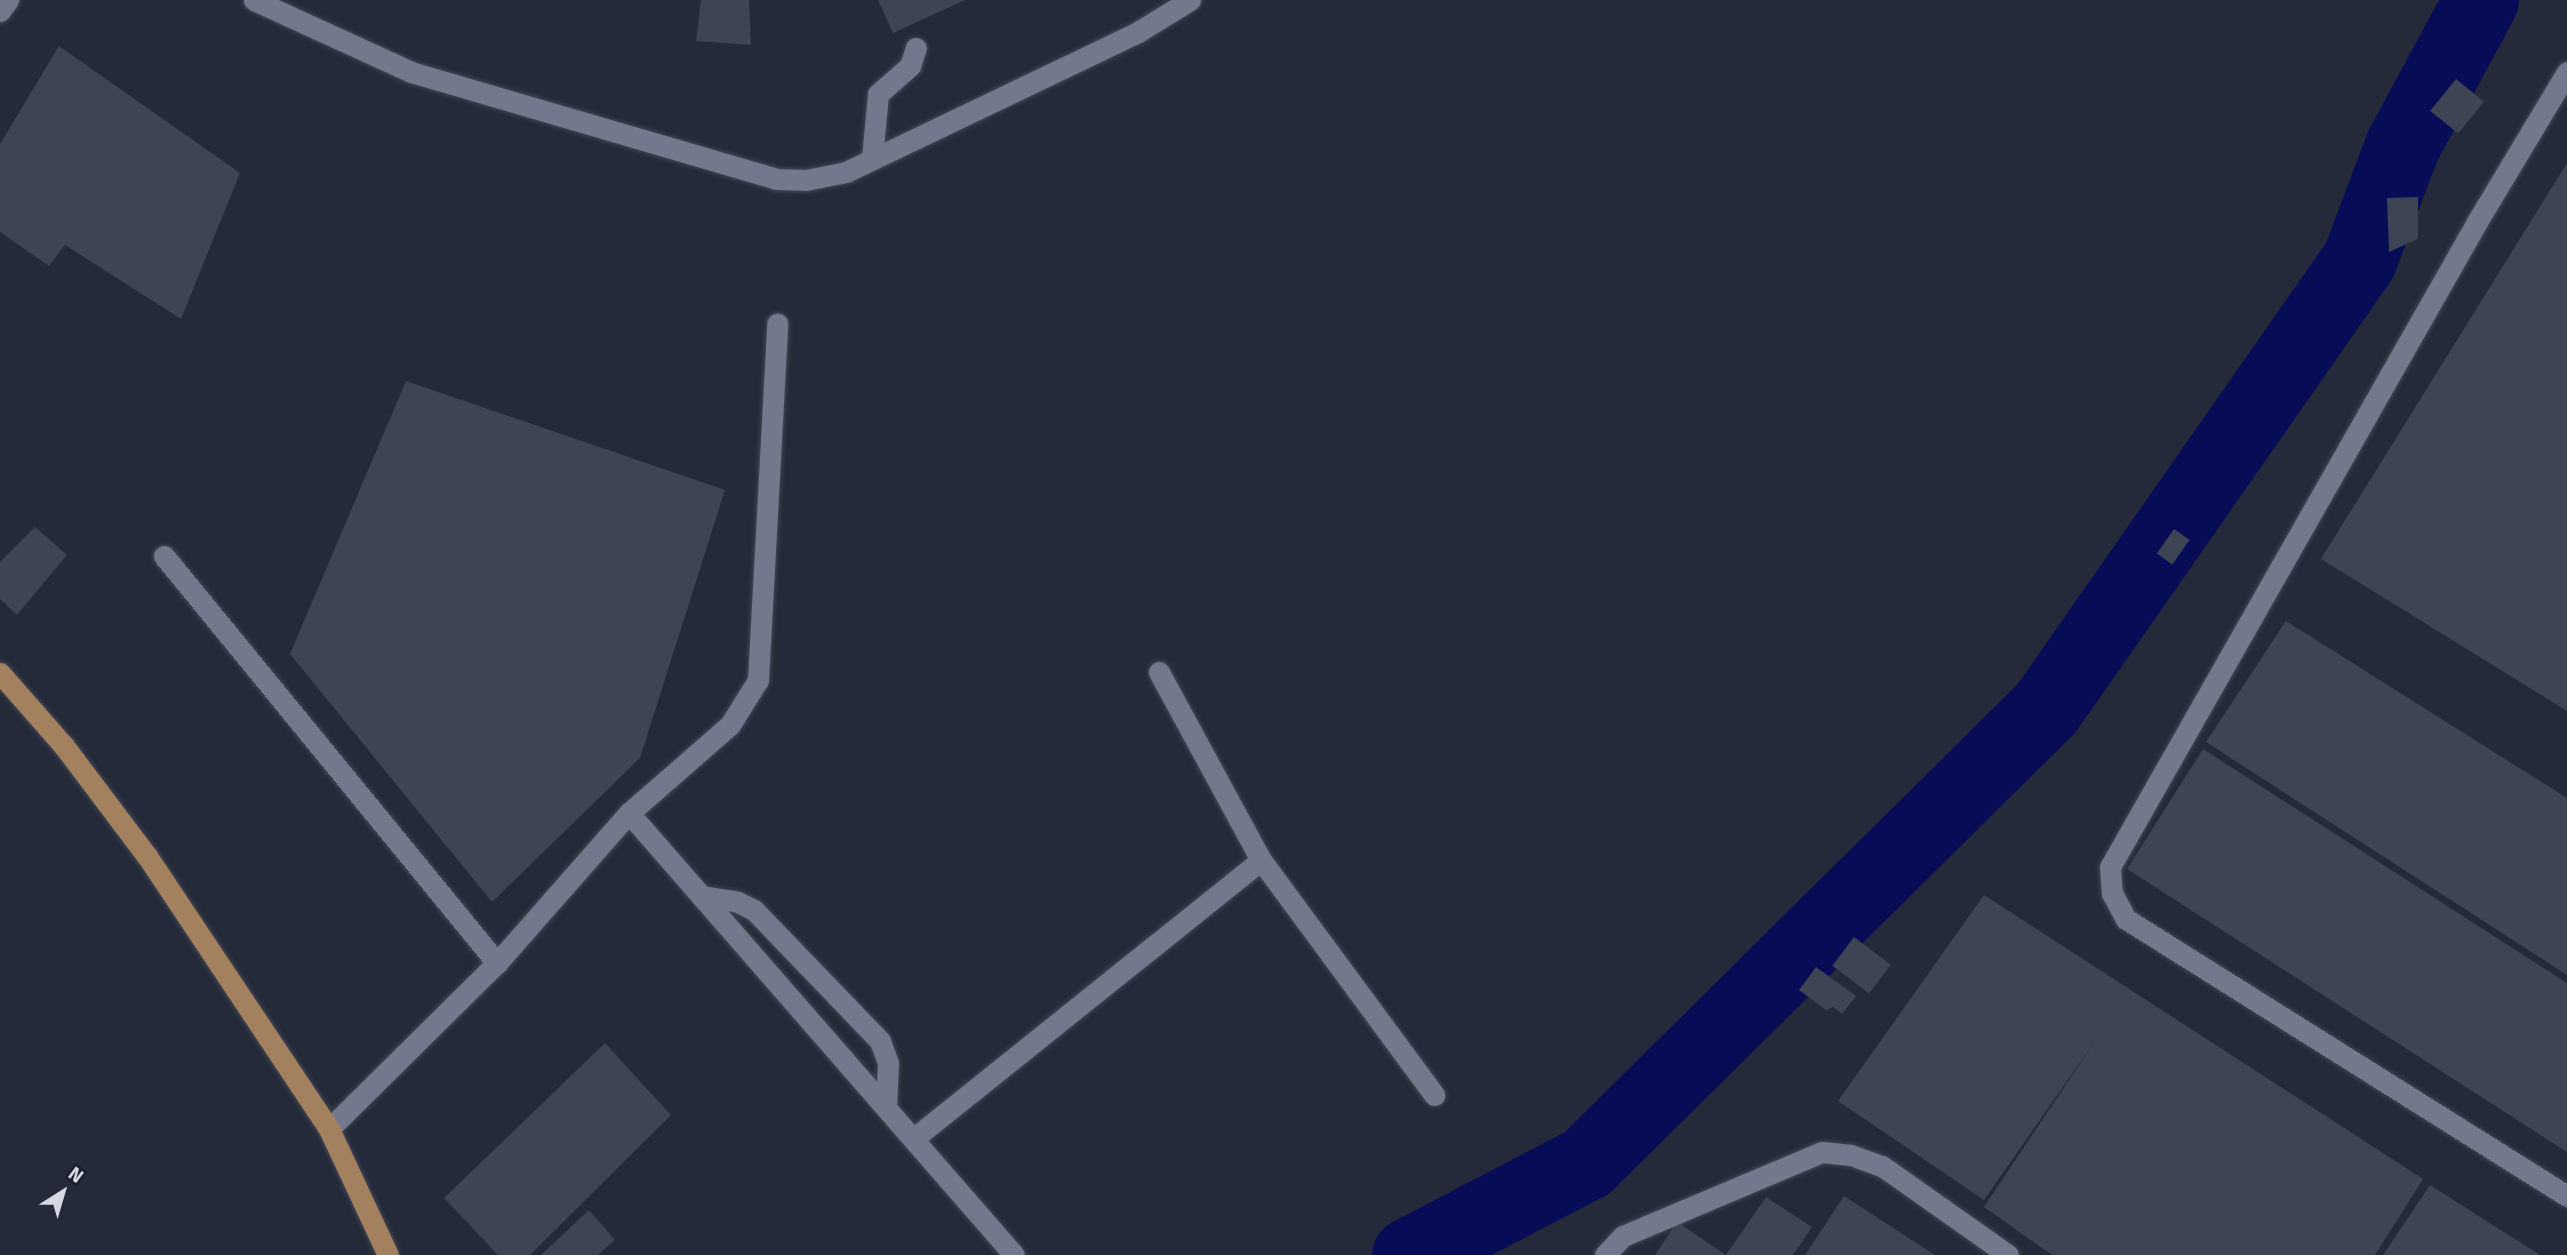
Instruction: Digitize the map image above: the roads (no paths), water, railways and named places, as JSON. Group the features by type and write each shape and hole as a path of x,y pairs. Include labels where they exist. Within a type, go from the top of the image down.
{"main road":[{"path":"0,673 64,746 147,856 329,1129 388,1255"}],"street":[{"path":"0,11 8,0"},
{"path":"254,0 411,72 776,179 833,174 872,158 1138,32 1190,0"},
{"path":"872,158 878,94 910,66 916,48"},
{"path":"2567,72 2477,222 2110,867 2112,893 2126,919 2567,1196"},
{"path":"329,1129 496,963 629,813 730,725 758,680 777,324"},
{"path":"164,556 496,963"},
{"path":"1158,672 1261,860 1434,1095"},
{"path":"629,813 1014,1255"},
{"path":"913,1139 1261,860"},
{"path":"702,896 738,902 754,910 880,1041 888,1063 886,1108"},
{"path":"1605,1255 1623,1236 1822,1152 1851,1155 1882,1166 2008,1255"}],"waterway":[{"path":"1409,1255 1586,1163 2046,708 2359,260 2402,146 2481,0"}]}
